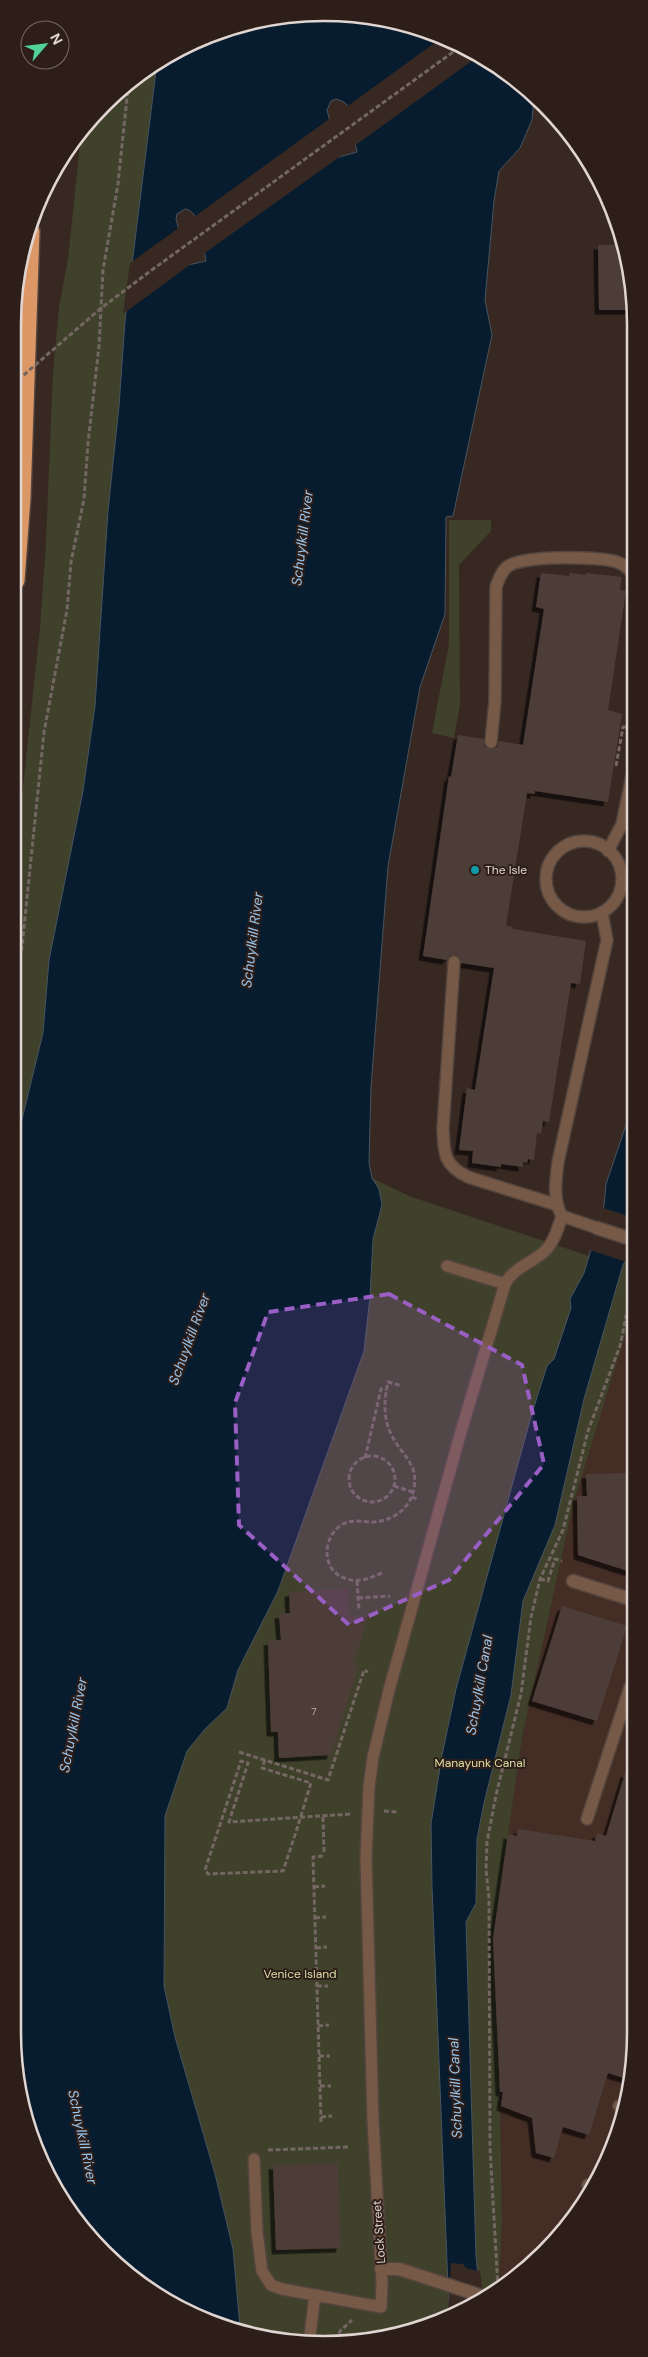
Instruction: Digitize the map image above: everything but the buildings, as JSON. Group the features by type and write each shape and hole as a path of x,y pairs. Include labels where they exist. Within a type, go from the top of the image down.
{"highway":[{"path":"21,526 31,248"}],"street":[{"path":"597,1228 627,1238"},
{"path":"573,1581 627,1598"},
{"name":"Lock Street","path":"380,2269 399,2269 476,2294"}],"lane":[{"path":"491,742 495,701 496,587 503,571 516,562 529,559 603,559 619,562 627,567"},
{"path":"608,851 622,824 627,800"},
{"path":"585,841 598,844 616,860 621,871 621,884 618,895 611,906 602,913 590,917 577,916 565,912 552,899 546,881 550,863 562,848 573,843 585,841"},
{"path":"447,1266 504,1284 510,1276 543,1253 551,1244 560,1211 556,1183 558,1162 607,940 602,913"},
{"path":"454,962 443,1128 444,1153 448,1162 456,1171 468,1177 560,1211 597,1228"},
{"name":"Lock Street","path":"380,2269 366,1826 373,1757 389,1690 504,1284"},
{"path":"587,1819 627,1696"},
{"path":"254,2158 257,2232 265,2277 271,2285 282,2289 381,2307 380,2269"},
{"path":"310,2335 315,2295"}],"path":[{"path":"21,377 100,309 148,272 455,51"},
{"path":"21,948 44,732 67,610 72,562 84,499 88,434 99,346 103,270 118,184 127,93"},
{"path":"615,771 623,727 627,727"},
{"path":"498,2281 490,2148 487,1842 496,1795 521,1694 531,1617 540,1579 563,1530 588,1431 620,1346 627,1312"},
{"path":"382,1573 358,1581 340,1576 330,1566 327,1554 332,1535 339,1526 349,1522 377,1521 393,1516 403,1509 412,1498 415,1479 412,1463 392,1436 386,1423 386,1390 388,1382 402,1386"},
{"path":"365,1458 381,1389 386,1390"},
{"path":"378,1456 388,1462 394,1472 394,1486 386,1497 376,1503 366,1502 357,1495 348,1482 349,1473 356,1463 365,1458 378,1456"},
{"path":"394,1486 413,1492"},
{"path":"412,1498 419,1500"},
{"path":"540,1579 548,1581 555,1559 562,1560"},
{"path":"358,1581 359,1610"},
{"path":"358,1598 390,1596"},
{"path":"239,1752 328,1780 364,1670 368,1672"},
{"path":"265,1760 262,1768 311,1783 300,1818 283,1871 208,1874 205,1870 241,1761 248,1763 229,1822 300,1818 352,1814"},
{"path":"321,2122 313,1857 324,1854 323,1816"},
{"path":"314,1887 325,1886"},
{"path":"315,1918 326,1917"},
{"path":"316,1948 326,1947"},
{"path":"317,1986 328,1986"},
{"path":"318,2026 329,2025"},
{"path":"319,2056 330,2056"},
{"path":"320,2086 331,2086"},
{"path":"321,2117 332,2116"},
{"path":"270,2150 350,2147"},
{"path":"338,2335 340,2330 354,2318 358,2303"}],"highlighted area":[{"path":"389,1294 522,1365 544,1464 449,1580 349,1625 239,1525 235,1403 268,1312"}],"shaded area":[{"path":"627,1329 627,2033 624,2073 611,2130 604,2149 576,2201 552,2233 524,2261 499,2280 502,2219 500,2092 493,1939 522,1738 573,1505"}],"green space":[{"path":"156,72 125,321 119,406 108,511 95,706 83,791 49,960 43,1033 21,1123 21,805 40,628 46,543 53,373 59,307 68,259 80,145 96,124 124,96"},
{"path":"449,520 491,520 491,531 459,565 460,704 454,738 432,733 449,644"},
{"name":"Venice Island","path":"627,1122 627,1329 573,1505 522,1738 493,1939 500,2092 502,2219 499,2280 458,2305 440,2313 383,2330 324,2336 284,2333 240,2323 233,2249 215,2174 175,2037 164,1986 165,1816 187,1751 205,1729 227,1708 238,1670 278,1591 364,1351 370,1297 373,1239 382,1205 379,1189 372,1178 409,1196 589,1256 604,1206 606,1184"}],"water":[{"name":"Schuylkill River","path":"324,21 364,24 421,37 458,52 492,72 533,105 532,120 520,148 499,171 494,201 485,300 492,335 453,516 446,517 445,614 420,687 388,866 371,1087 369,1163 372,1178 379,1189 382,1205 373,1239 370,1297 364,1351 278,1591 238,1670 227,1708 205,1729 187,1751 165,1816 164,1986 175,2037 215,2174 233,2249 240,2323 190,2305 156,2285 124,2261 96,2233 72,2201 44,2149 27,2092 22,2053 21,1123 43,1033 49,960 83,791 95,706 108,511 119,406 125,321 156,72 190,52 227,37 265,27","holes":["336,99 347,105 357,152 339,157 327,110 331,101","185,209 190,211 198,222 206,261 188,265 176,219 177,214"]},
{"name":"Manayunk Canal","path":"627,1122 627,1258 623,1265 584,1399 555,1525 523,1601 511,1695 477,1839 476,1903 466,1922 476,2256 480,2292 449,2309 431,1824 442,1755 456,1689 532,1413 547,1366 554,1359 571,1308 570,1299 584,1273 604,1206 606,1184"}],"pier":[{"path":"435,42 472,60 353,147 345,108"},
{"path":"332,117 341,154 345,153 202,255 194,217"},
{"path":"180,227 189,262 195,261 123,314 130,263"},
{"path":"603,1208 627,1216 627,1262 590,1250"},
{"path":"451,2263 463,2264 466,2268 480,2270 482,2291 458,2305 448,2308"}],"place":[{"name":"The Isle","path":"475,870"}],"water label":[{"name":"Schuylkill Canal","path":"479,1685"},
{"name":"Schuylkill Canal","path":"455,2088"}]}
